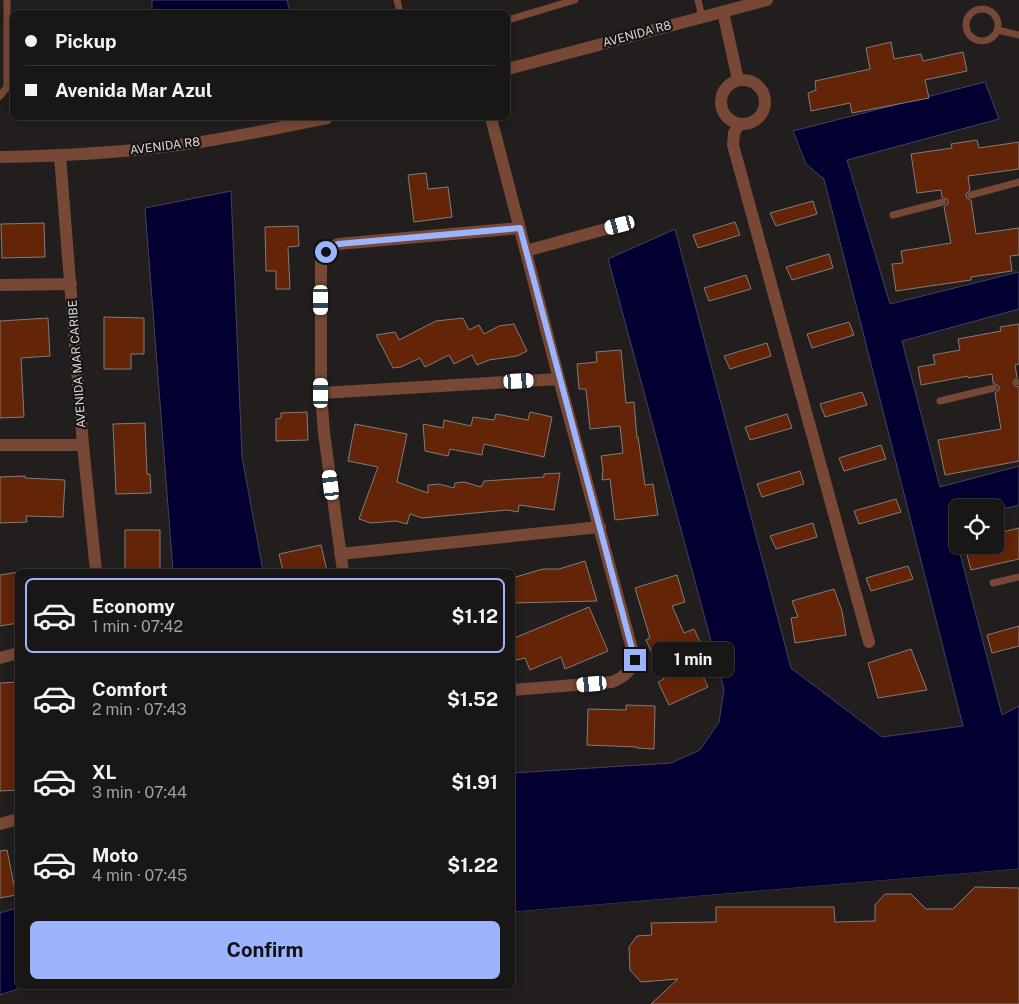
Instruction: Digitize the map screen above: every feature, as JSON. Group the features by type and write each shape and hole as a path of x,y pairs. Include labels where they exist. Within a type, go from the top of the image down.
{"street":[{"name":"AVENIDA R8","path":"510,67 767,0"},
{"path":"723,12 738,80"},
{"path":"738,80 750,80 760,86 765,96 765,107 760,117 750,123 739,124 729,120 723,112 720,102 722,92 729,84 738,80"},
{"name":"AVENIDA R8","path":"0,157 60,156 179,145 318,120"},
{"path":"492,120 635,660 631,670 622,678 612,682 515,690"},
{"path":"739,124 734,133 733,146 869,642"},
{"name":"AVENIDA MAR CARIBE","path":"60,156 83,445 96,569"},
{"path":"526,251 620,225"},
{"path":"343,569 324,433 321,393 321,262 326,252 338,244 520,228"},
{"path":"0,285 71,284"},
{"path":"321,393 559,379"},
{"path":"0,445 83,445"},
{"path":"340,554 600,527"},
{"path":"0,658 15,654"},
{"path":"0,824 15,819"}],"lane":[{"path":"0,96 7,87 4,36 7,0"},
{"path":"510,19 576,0"},
{"path":"698,0 702,17"},
{"path":"975,0 977,9"},
{"path":"977,9 984,9 990,11 995,16 998,23 997,30 992,37 983,41 974,39 967,32 965,23 969,14 977,9"},
{"path":"997,30 1019,36"},
{"path":"971,195 1019,182"},
{"path":"893,215 943,202"},
{"path":"940,401 994,388"},
{"path":"993,583 1019,576"}],"shaded area":[{"path":"152,0 287,0 290,10 152,10"},
{"path":"985,82 999,119 847,160 890,304 1019,272 1019,309 902,341 940,487 1019,466 1019,505 1004,509 1004,499 949,499 949,554 960,554 1002,715 1019,706 1019,869 515,912 515,773 671,763 700,750 719,722 724,689 608,259 675,229 791,668 882,737 963,726 824,179 806,164 793,131"},
{"path":"231,191 242,457 263,569 173,569 145,208"},
{"path":"15,909 15,989 17,989 0,995 0,913"}],"pier":[{"path":"1019,869 1019,872 515,915 515,912"}],"building":[{"path":"891,42 894,59 921,54 923,61 963,52 967,71 925,80 929,98 852,113 850,103 811,111 808,93 816,90 815,81 870,69 866,48"},
{"path":"977,140 979,148 1019,142 1019,169 968,176 970,190 966,194 967,198 971,200 976,234 1019,228 1019,255 1010,256 1012,271 971,277 971,280 896,291 892,264 903,263 901,251 951,243 944,207 948,204 948,200 942,197 941,190 917,193 911,154 952,148 951,144"},
{"path":"426,173 428,189 448,187 452,217 414,222 408,175"},
{"path":"813,201 817,214 776,226 770,213"},
{"path":"735,222 740,235 698,248 693,235"},
{"path":"44,223 45,257 2,258 1,224"},
{"path":"298,226 299,246 288,247 290,289 276,289 276,271 266,271 265,227"},
{"path":"829,254 833,268 792,280 786,267"},
{"path":"746,275 751,289 709,301 704,288"},
{"path":"104,317 144,318 144,354 131,354 131,369 104,369"},
{"path":"48,318 50,356 21,358 24,417 0,418 0,321"},
{"path":"463,318 469,330 479,325 484,334 499,326 514,324 527,351 517,356 489,360 477,365 472,355 454,364 449,355 425,367 420,358 401,367 393,368 376,335 395,332 399,340 436,321"},
{"path":"849,322 854,335 812,348 807,334"},
{"path":"1019,324 1019,364 1015,365 1017,377 1013,382 1015,386 1019,387 1019,461 945,475 938,440 1001,429 995,393 999,390 999,386 993,383 992,374 968,378 968,376 921,385 918,367 935,364 933,355 960,350 958,339 1001,331 1000,327"},
{"path":"767,343 771,356 730,369 724,356"},
{"path":"621,350 626,403 634,402 637,438 645,485 653,484 658,515 615,520 610,479 602,480 601,456 623,453 620,426 590,429 586,389 579,389 577,364 597,362 596,352"},
{"path":"862,392 867,405 825,417 820,404"},
{"path":"307,412 308,440 276,441 276,419 281,418 281,413"},
{"path":"530,412 552,417 544,457 484,444 482,455 450,449 448,456 425,451 423,424 443,428 444,420 471,426 473,417 494,420 496,414 528,420"},
{"path":"787,414 792,428 750,440 745,427"},
{"path":"145,423 147,474 150,474 151,493 116,494 113,424"},
{"path":"355,424 407,434 397,482 428,493 428,485 439,484 454,488 455,483 464,482 481,487 484,481 544,477 544,474 560,473 554,510 519,505 518,512 507,510 422,518 410,514 407,524 396,521 371,523 359,519 378,467 348,461"},
{"path":"881,445 886,459 844,471 839,458"},
{"path":"800,471 804,484 762,497 757,484"},
{"path":"25,476 25,478 65,480 63,517 26,516 27,522 0,523 0,477"},
{"path":"896,499 901,512 859,524 854,511"},
{"path":"813,523 817,537 776,549 770,536"},
{"path":"1019,528 1019,559 971,570 967,554 1004,554 1004,532"},
{"path":"125,530 160,530 160,569 125,569"},
{"path":"321,545 327,569 283,569 279,554"},
{"path":"585,561 597,601 515,603 515,577 543,569 559,569"},
{"path":"908,566 913,579 871,591 866,578"},
{"path":"15,572 15,624 0,626 0,575"},
{"path":"677,575 685,602 672,606 684,633 694,629 704,650 693,656 708,687 669,705 658,682 664,679 646,640 650,638 635,588"},
{"path":"834,589 842,611 846,635 795,643 791,618 798,617 792,601"},
{"path":"589,607 608,651 565,669 561,657 530,670 525,658 515,660 515,638"},
{"path":"1019,626 1019,646 992,653 987,635"},
{"path":"911,649 927,690 878,698 868,663"},
{"path":"15,682 15,790 0,791 0,683"},
{"path":"626,705 655,706 654,749 587,745 588,709 626,710"},
{"path":"7,850 15,895 0,898 0,851"},
{"path":"975,887 1019,888 1019,1004 651,1004 678,979 641,982 630,970 629,947 637,936 652,935 651,923 716,922 716,907 834,907 835,922 875,921 875,905 885,894 911,894 926,909 953,909"}],"route":[{"path":"326,252 338,244 520,228 635,660"}]}
